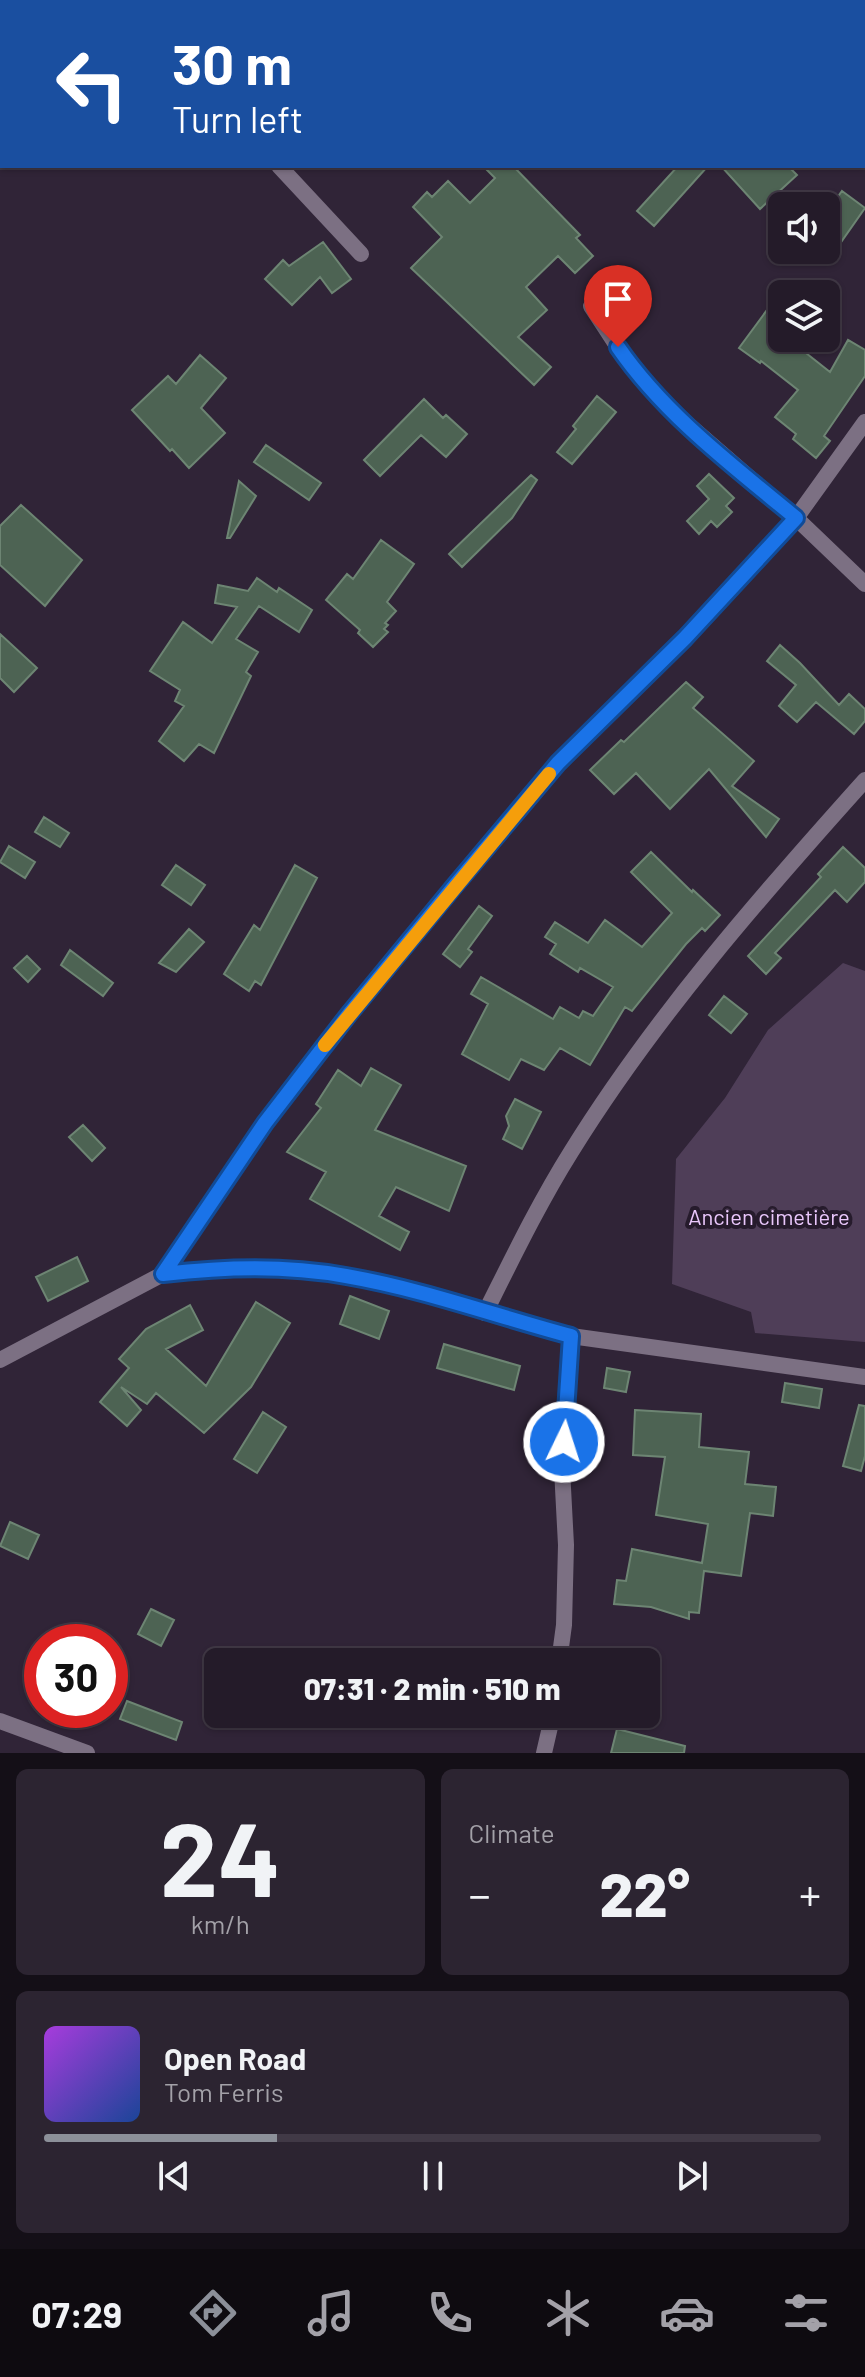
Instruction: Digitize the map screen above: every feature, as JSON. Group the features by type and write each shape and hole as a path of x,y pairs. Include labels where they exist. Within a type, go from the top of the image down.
{"street":[{"path":"281,168 361,254"},
{"path":"591,306 631,367 675,413 796,518 865,584"},
{"path":"163,1274 265,1123 349,1014 456,884 558,763 685,638 796,518 865,422"},
{"path":"485,1313 570,1152 608,1096 718,950 865,780"},
{"path":"0,1360 163,1274 232,1267 347,1276 410,1290 571,1336 865,1377"},
{"path":"561,1648 566,1545 562,1469 571,1336"},
{"path":"0,1721 87,1753"},
{"path":"544,1753 550,1728"}],"green space":[{"name":"Ancien cimetière","path":"843,963 865,971 865,1342 755,1333 751,1312 672,1284 676,1159 725,1098 768,1030"}],"building":[{"path":"485,168 515,168 580,235 576,238 593,256 575,273 558,256 526,287 547,310 518,337 551,367 534,385 411,268 442,237 413,207 427,192 432,197 448,181 470,203 495,178"},
{"path":"676,168 706,168 654,226 637,211"},
{"path":"723,168 790,168 797,175 778,192 768,192 768,202 760,209"},
{"path":"842,191 865,208 840,244"},
{"path":"323,242 351,279 332,293 320,277 292,305 265,279 283,260 289,266"},
{"path":"767,310 768,352 805,352 830,372 848,340 865,350 865,376 824,436 830,441 816,458 793,439 796,434 775,417 798,390 739,348"},
{"path":"200,355 226,378 201,408 225,433 189,468 132,410 168,376 176,384"},
{"path":"597,396 616,412 572,464 557,452"},
{"path":"424,399 443,418 446,415 467,434 446,457 421,435 380,476 364,460"},
{"path":"266,445 321,483 309,500 254,462"},
{"path":"709,474 734,498 726,506 732,512 717,527 711,521 699,534 687,521 709,499 697,486"},
{"path":"531,475 537,480 512,518 462,567 449,554"},
{"path":"239,481 256,496 230,538 227,538"},
{"path":"21,505 82,560 45,606 0,565 0,526"},
{"path":"381,540 414,564 387,602 396,611 385,623 388,625 384,629 388,632 373,647 358,633 360,630 326,600 347,574 353,579"},
{"path":"257,578 277,592 279,588 312,610 299,632 259,606 236,639 258,652 246,672 251,676 214,753 199,744 184,761 159,741 184,706 175,701 180,690 150,671 183,622 212,643 237,607 215,603 218,585 248,591"},
{"path":"0,634 37,668 14,692 0,678"},
{"path":"780,645 839,705 849,694 865,709 865,721 854,734 816,702 797,722 779,706 796,685 767,661"},
{"path":"686,682 703,697 693,708 754,761 732,786 779,819 766,837 709,769 670,809 636,773 614,794 590,770"},
{"path":"44,817 69,833 60,847 35,832"},
{"path":"9,846 35,862 25,878 0,862"},
{"path":"843,847 865,868 865,882 847,902 835,890 775,953 781,958 766,974 748,956 821,877 818,874"},
{"path":"651,852 720,915 705,931 702,928 686,944 632,1011 625,1007 590,1065 560,1048 544,1070 521,1059 509,1080 462,1054 488,1004 471,994 481,977 553,1019 560,1007 579,1018 583,1011 593,1016 613,987 580,968 578,972 550,954 556,944 545,937 555,922 588,943 605,920 642,947 672,913 631,872"},
{"path":"176,865 205,885 191,905 162,885"},
{"path":"295,865 317,878 261,985 255,981 249,991 224,974 254,925 260,930"},
{"path":"479,906 492,916 468,949 472,952 460,967 443,954"},
{"path":"189,929 204,942 176,972 159,963"},
{"path":"70,950 113,983 103,996 61,965"},
{"path":"27,956 40,969 28,982 14,968"},
{"path":"724,996 747,1014 731,1033 709,1015"},
{"path":"371,1068 401,1085 375,1130 466,1166 449,1211 396,1187 379,1216 409,1232 400,1250 310,1199 326,1172 287,1152 321,1108 316,1104 338,1070 361,1086"},
{"path":"515,1099 541,1112 522,1149 503,1139 509,1126 506,1116"},
{"path":"83,1125 105,1148 92,1161 69,1137"},
{"path":"77,1257 88,1281 48,1301 36,1277"},
{"path":"350,1296 389,1311 379,1339 340,1324"},
{"path":"256,1302 290,1323 251,1387 204,1433 156,1393 147,1404 121,1387 141,1410 127,1426 100,1402 129,1368 119,1359 146,1329 190,1305 203,1330 166,1349 206,1386"},
{"path":"444,1344 520,1366 514,1390 437,1368"},
{"path":"607,1368 630,1372 626,1392 604,1388"},
{"path":"785,1383 822,1389 819,1408 782,1402"},
{"path":"859,1405 865,1406 865,1456 861,1471 843,1466"},
{"path":"635,1410 701,1414 699,1447 749,1452 745,1484 776,1487 773,1516 750,1513 741,1576 704,1571 699,1613 689,1612 689,1619 651,1607 614,1604 617,1580 626,1581 632,1549 702,1563 708,1524 656,1515 665,1457 633,1455"},
{"path":"263,1412 286,1427 257,1473 234,1459"},
{"path":"10,1522 39,1535 28,1559 0,1546"},
{"path":"151,1609 174,1620 161,1646 138,1634"},
{"path":"128,1701 182,1722 176,1740 128,1722"},
{"path":"617,1729 685,1746 684,1753 611,1753"}],"slow traffic":[{"path":"325,1045 549,774"}],"route":[{"path":"564,1442 571,1336 410,1290 347,1276 292,1269 232,1267 163,1274 265,1123 349,1014 456,884 558,763 685,638 796,518 675,413 631,367 618,347"}]}
